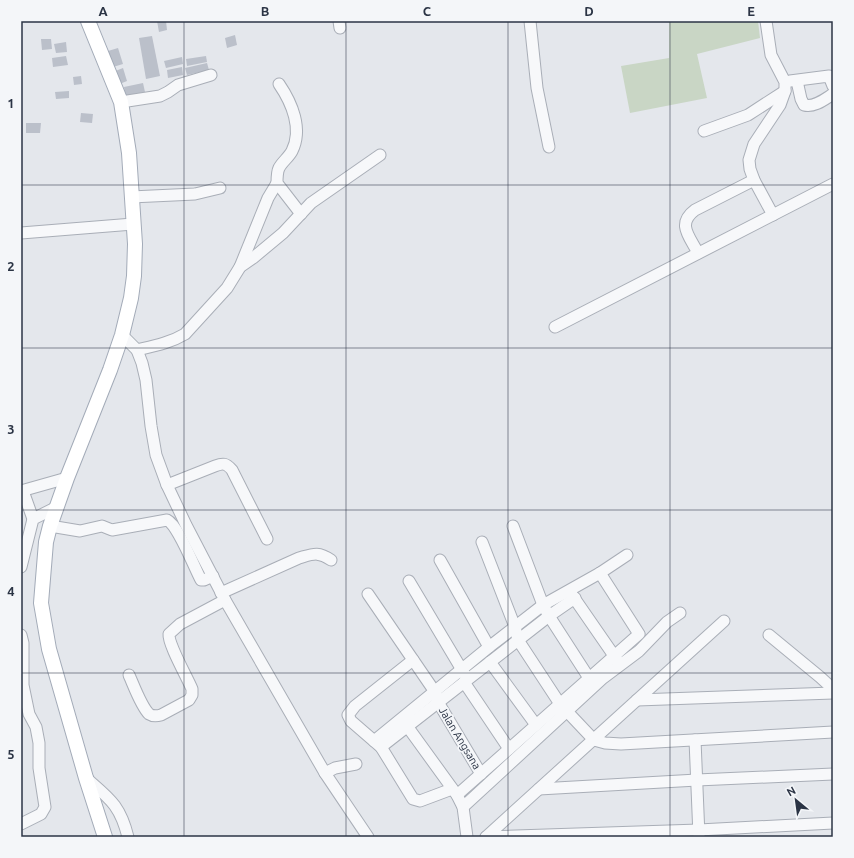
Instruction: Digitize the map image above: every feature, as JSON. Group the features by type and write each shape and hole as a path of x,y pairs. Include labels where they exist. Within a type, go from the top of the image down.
{"main road":[{"path":"88,21 121,102 129,153 135,244 134,276 131,298 122,335 108,377 67,478 50,526 46,542 41,603 42,617 49,649 86,778 105,837"}],"street":[{"path":"530,21 537,88 549,147"},
{"path":"766,21 771,55 785,87 780,106 751,152 749,160 750,169 754,180 773,215"},
{"path":"121,102 160,96 178,84 211,75"},
{"path":"704,131 748,115 785,87 797,81 829,76 833,86"},
{"path":"797,81 804,105 814,105 833,94"},
{"path":"137,350 163,344 185,334 227,288 240,267 268,198 277,183 280,167 293,149 296,136 296,124 291,103 279,84"},
{"path":"240,267 261,251 311,203 380,155"},
{"path":"698,253 684,223 688,215 754,180"},
{"path":"277,183 301,214"},
{"path":"555,327 833,184"},
{"path":"131,197 195,194 220,188"},
{"path":"21,233 133,224"},
{"path":"122,335 137,350 142,363 146,380 156,455 167,485 186,525 223,596 325,773 368,837"},
{"path":"167,485 223,463 226,464 232,470 267,539"},
{"path":"21,567 33,519 22,491 67,478"},
{"path":"33,519 57,507"},
{"path":"50,526 80,531 102,526 112,530 167,520 174,525 201,580 213,576"},
{"path":"513,526 543,605 589,678"},
{"path":"482,542 515,627 518,640 563,708 594,740 605,743 621,744 833,732"},
{"path":"129,675 144,706 150,714 157,716 161,715 189,700 192,695 192,689 168,638 169,634 180,624 223,596 299,558 318,553 331,560"},
{"path":"378,744 436,697 464,677 490,662 549,616 572,594 627,555"},
{"path":"440,560 489,647"},
{"path":"413,660 355,706 348,715 351,720 378,744 416,801 420,801 454,792 481,774 536,725 563,708 603,678 639,634 600,573"},
{"path":"408,581 464,677 509,749"},
{"name":"Jalan Angsana","path":"368,594 413,660 481,774"},
{"path":"464,677 489,647 543,605 572,594"},
{"path":"572,594 617,660"},
{"path":"463,807 503,771 563,708 589,678 617,660 639,650 667,622 680,613"},
{"path":"486,837 724,622"},
{"path":"21,634 23,643 23,685 30,714 36,727 39,743 39,768 45,807 41,814 21,824"},
{"path":"768,635 820,677 833,690"},
{"path":"490,662 536,725"},
{"path":"637,700 833,693"},
{"path":"378,744 407,726 436,697"},
{"path":"407,726 463,807 467,837"},
{"path":"695,740 699,834"},
{"path":"495,761 503,771"},
{"path":"325,773 335,768 356,764"},
{"path":"539,789 833,774"},
{"path":"86,778 107,796 118,808 124,821 128,837"},
{"path":"486,837 699,834 833,823"}],"green space":[{"path":"669,21 758,21 760,38 697,54 707,98 630,113 621,66 669,58"}],"building":[{"path":"157,21 166,21 167,30 159,32"},
{"path":"235,35 237,45 227,48 225,38"},
{"path":"152,36 160,76 146,79 139,38"},
{"path":"41,39 51,39 52,49 42,50"},
{"path":"66,42 67,52 56,53 54,44"},
{"path":"118,48 123,64 113,67 108,51"},
{"path":"66,56 68,65 53,67 52,58"},
{"path":"206,56 207,62 187,66 186,59"},
{"path":"182,57 183,64 166,68 164,61"},
{"path":"207,63 209,70 187,75 185,68"},
{"path":"182,67 183,75 168,78 167,70"},
{"path":"123,68 127,81 117,85 113,72"},
{"path":"81,76 82,84 74,85 73,77"},
{"path":"143,83 145,92 125,96 124,87"},
{"path":"69,91 69,98 56,99 55,92"},
{"path":"81,113 93,114 92,123 80,122"},
{"path":"26,123 41,123 40,133 26,133"}]}
